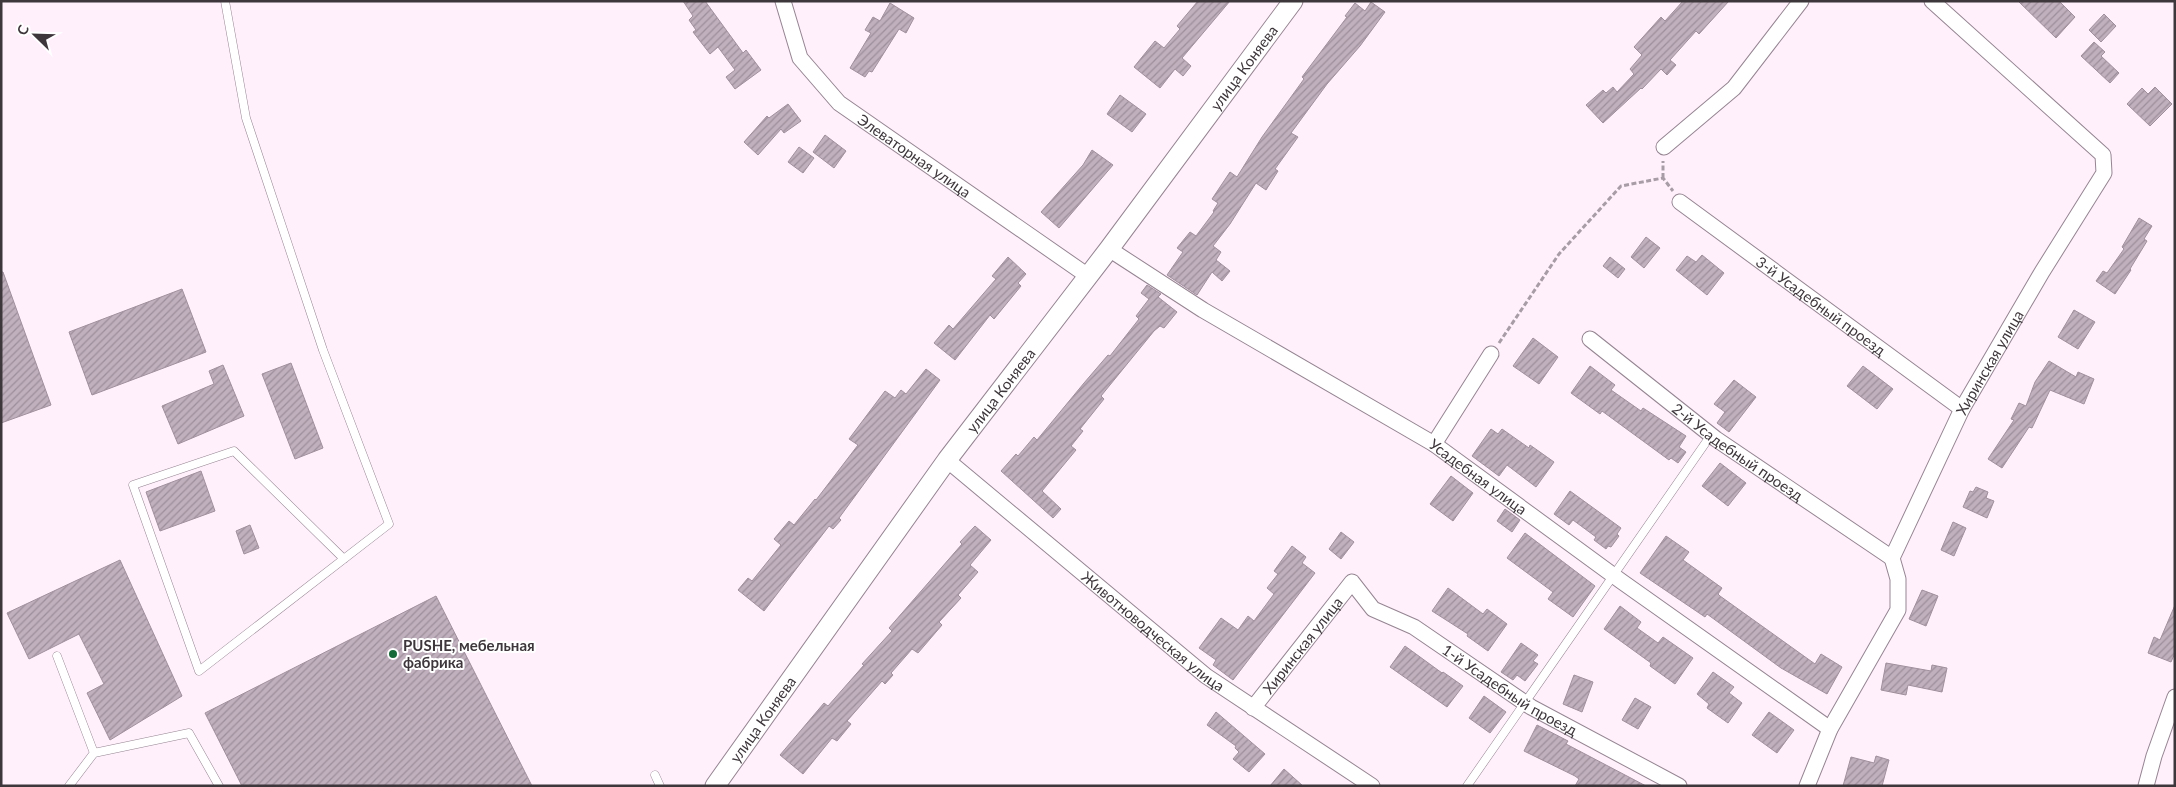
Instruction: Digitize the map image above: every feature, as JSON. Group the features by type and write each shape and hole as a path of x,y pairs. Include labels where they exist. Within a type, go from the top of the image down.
{"street":[{"name":"улица Коняева","path":"716,786 947,460 1109,249 1293,1"},
{"path":"1664,147 1734,88 1801,1"},
{"name":"Хиринская улица","path":"1892,558 1962,409 2042,272 2104,173 2103,155 1932,1"},
{"name":"Элеваторная улица","path":"785,2 800,58 839,103 1088,276"},
{"name":"3-й Усадебный проезд","path":"1680,202 1962,409"},
{"name":"Усадебная улица","path":"1109,249 1203,310 1434,444 1614,576 1830,729"},
{"name":"2-й Усадебный проезд","path":"1590,339 1711,435 1892,558"},
{"path":"1434,444 1491,354"},
{"name":"Животноводческая улица","path":"947,460 1206,676 1372,786"},
{"path":"1807,786 1830,729 1898,610 1898,579 1892,558"},
{"name":"Хиринская улица","path":"1253,708 1352,582"},
{"name":"1-й Усадебный проезд","path":"1352,582 1373,609 1414,627 1524,703 1678,786"},
{"path":"2146,786 2154,756 2175,697"}],"lane":[{"path":"225,1 246,118 323,350 389,524 344,559 199,671 133,485 234,451 344,559"},
{"path":"1467,786 1711,435"},
{"path":"57,656 94,753"},
{"path":"69,786 94,753 189,733 219,786"},
{"path":"654,775 660,786"}],"path":[{"path":"1491,354 1559,254 1621,186 1663,178 1680,202"}],"building":[{"path":"683,1 705,1 743,53 746,50 761,70 735,89 726,77 735,70 718,47 710,54 693,32 696,30 689,20 693,16"},
{"path":"1198,1 1230,1 1182,58 1191,66 1183,76 1175,69 1160,88 1134,67 1155,41 1164,48 1180,29 1177,26"},
{"path":"1683,1 1729,1 1699,34 1696,31 1670,60 1676,65 1667,75 1661,69 1642,89 1603,123 1586,105 1603,90 1606,93 1613,87 1617,92 1634,74 1630,69 1642,55 1634,47 1661,17 1665,21"},
{"path":"2018,1 2059,1 2075,17 2056,38"},
{"path":"1371,2 1385,12 1360,46 1327,84 1291,133 1298,137 1275,169 1278,171 1266,190 1256,183 1230,224 1213,246 1221,252 1216,260 1230,271 1222,281 1212,272 1197,295 1167,275 1183,252 1177,248 1190,232 1196,236 1214,212 1218,203 1212,199 1230,172 1237,177 1262,137 1304,79 1302,77 1347,17 1345,16 1355,3 1365,11"},
{"path":"890,3 914,18 906,33 899,29 872,72 869,71 865,77 850,68 871,33 865,30 873,17 880,21"},
{"path":"2104,14 2116,26 2101,42 2089,30"},
{"path":"2094,42 2105,52 2101,56 2119,73 2110,83 2081,56"},
{"path":"2155,87 2172,104 2150,126 2127,104 2142,88 2148,94"},
{"path":"1120,95 1146,114 1132,132 1107,114"},
{"path":"788,104 801,121 784,133 781,129 758,155 744,142 767,116 769,118"},
{"path":"825,135 846,151 834,168 813,152"},
{"path":"799,147 814,158 803,173 788,162"},
{"path":"1092,150 1113,165 1059,228 1041,212 1083,165"},
{"path":"2139,218 2152,226 2144,239 2147,241 2115,294 2096,281 2103,271 2107,273 2124,249 2122,247"},
{"path":"1646,237 1660,248 1644,268 1631,257"},
{"path":"1702,255 1724,273 1707,295 1676,270 1687,256 1696,262"},
{"path":"1008,257 1026,274 1018,283 1021,286 994,319 990,315 955,360 934,343 949,325 953,329 996,279 992,276"},
{"path":"1610,257 1625,269 1618,278 1603,266"},
{"path":"1,272 3,272 51,405 1,423"},
{"path":"1147,285 1161,294 1158,297 1177,312 1164,328 1160,326 1154,331 1101,396 1104,399 1080,429 1083,431 1071,446 1076,450 1042,491 1061,509 1053,518 1001,471 1016,454 1018,456 1034,437 1037,440 1108,355 1110,356 1139,319 1136,316 1149,299 1141,293"},
{"path":"182,289 206,352 92,395 69,332"},
{"path":"2074,310 2095,322 2078,349 2058,337"},
{"path":"1533,338 1558,357 1539,384 1513,366"},
{"path":"2049,361 2076,377 2078,372 2094,379 2084,404 2050,390 2032,428 2029,427 2002,468 1988,459 2014,420 2011,419 2019,403 2026,406 2035,382"},
{"path":"291,363 323,448 295,459 262,374"},
{"path":"223,365 244,416 178,444 162,406 214,384 209,371"},
{"path":"1590,366 1615,385 1611,390 1641,411 1643,408 1686,436 1679,447 1686,452 1678,463 1671,458 1669,460 1602,411 1600,414 1571,393"},
{"path":"1863,366 1893,389 1877,409 1847,386"},
{"path":"926,369 940,380 839,518 841,520 833,529 829,526 764,611 738,590 748,578 752,581 781,545 774,539 789,521 794,525 816,500 858,445 849,439 885,391 895,398 901,390 906,394"},
{"path":"1734,380 1756,397 1729,432 1717,423 1725,412 1714,404"},
{"path":"1491,429 1498,434 1502,429 1529,448 1530,445 1554,462 1536,487 1507,465 1499,476 1472,456"},
{"path":"1720,463 1746,483 1728,506 1702,486"},
{"path":"201,471 215,511 160,531 146,492"},
{"path":"1451,476 1473,493 1453,521 1430,504"},
{"path":"1976,487 1988,492 1986,498 1994,501 1987,518 1963,507 1970,491 1973,492"},
{"path":"1570,491 1621,528 1617,534 1619,536 1611,547 1608,546 1606,549 1594,540 1596,537 1573,520 1569,525 1554,514"},
{"path":"1505,509 1520,520 1512,532 1497,521"},
{"path":"1953,522 1966,528 1954,556 1941,550"},
{"path":"250,525 259,548 244,554 236,531"},
{"path":"975,526 991,540 970,565 978,572 958,595 961,598 939,622 942,625 918,653 912,649 891,673 893,675 885,684 882,681 847,721 851,724 837,741 832,738 803,774 780,755 824,703 828,706 864,665 862,664 892,631 889,628 962,544 960,542"},
{"path":"1341,532 1354,542 1341,559 1329,549"},
{"path":"1525,533 1595,586 1573,617 1548,599 1553,592 1507,558"},
{"path":"1666,536 1689,552 1683,560 1722,588 1718,594 1720,596 1815,664 1821,654 1842,667 1827,694 1781,668 1707,614 1705,617 1640,573"},
{"path":"1292,546 1306,557 1302,563 1315,573 1233,680 1213,665 1216,660 1199,648 1221,618 1238,630 1248,616 1254,621 1274,594 1267,588 1278,574 1274,571"},
{"path":"120,560 182,696 110,740 87,693 104,684 79,634 29,659 7,613"},
{"path":"1448,588 1483,614 1487,609 1507,624 1488,651 1467,636 1468,634 1432,611"},
{"path":"1922,590 1938,596 1926,626 1909,619"},
{"name":"PUSHE, мебельная фабрика","path":"436,596 532,786 242,786 205,713"},
{"path":"2175,605 2175,653 2171,662 2148,653 2154,637 2160,640"},
{"path":"1620,606 1641,622 1637,628 1658,643 1663,637 1693,658 1675,684 1650,666 1651,663 1604,629"},
{"path":"1521,643 1538,655 1533,661 1538,664 1525,681 1517,675 1513,680 1501,672"},
{"path":"1405,646 1463,686 1447,707 1390,667"},
{"path":"1886,663 1931,671 1932,665 1947,668 1942,692 1908,685 1906,695 1881,690"},
{"path":"1713,672 1734,687 1729,693 1742,703 1728,723 1707,708 1709,704 1697,694"},
{"path":"1574,675 1593,682 1582,712 1563,704"},
{"path":"1484,696 1506,712 1490,733 1469,718"},
{"path":"1635,698 1651,707 1638,729 1622,720"},
{"path":"1216,712 1265,754 1249,772 1233,759 1239,752 1235,748 1236,746 1207,725"},
{"path":"1769,712 1794,730 1777,753 1752,735"},
{"path":"1537,725 1568,741 1566,744 1646,786 1575,786 1579,779 1575,776 1524,751"},
{"path":"1876,756 1889,760 1882,786 1843,786 1851,757 1874,763"},
{"path":"1284,769 1303,786 1270,786"}],"place":[{"name":"PUSHE, мебельная фабрика","path":"393,654"}]}
